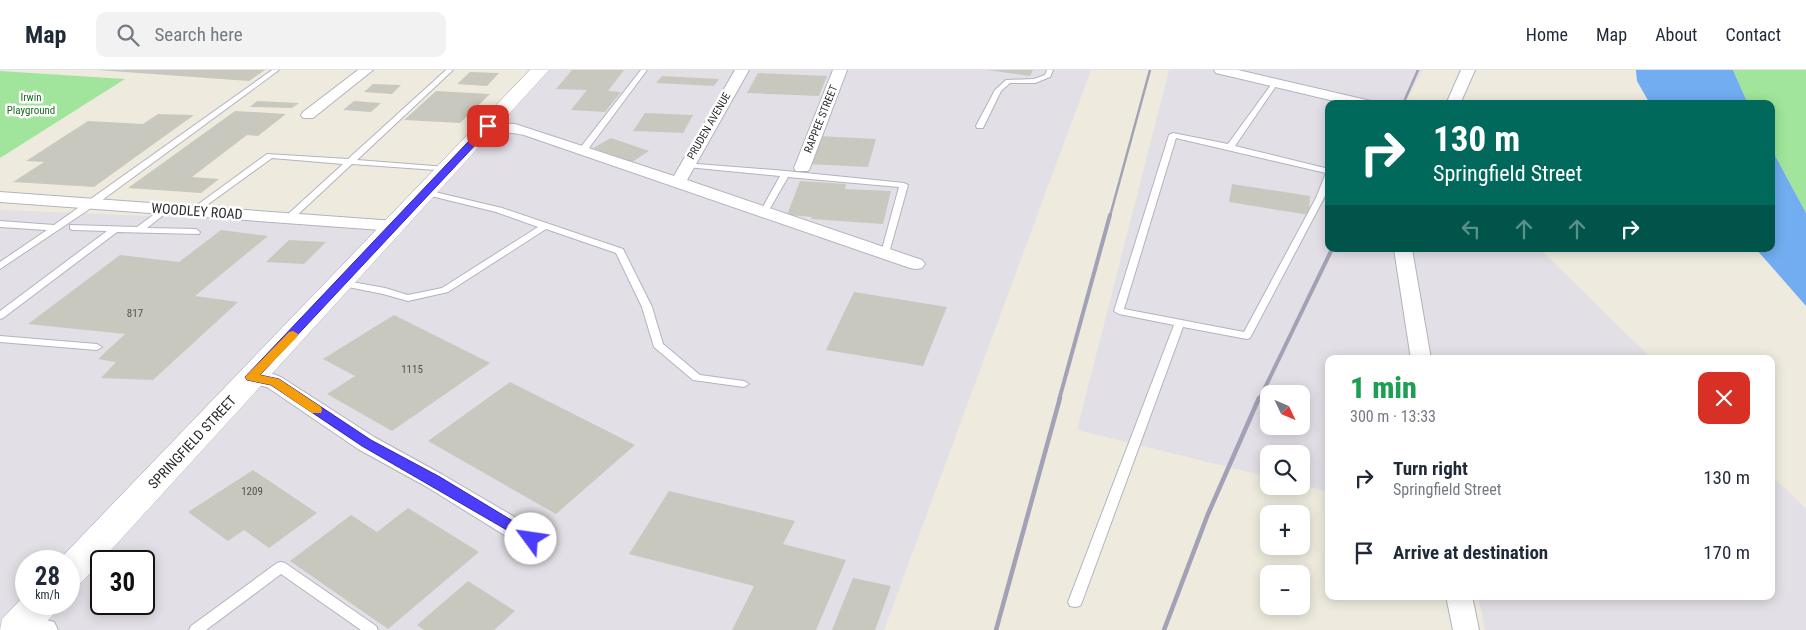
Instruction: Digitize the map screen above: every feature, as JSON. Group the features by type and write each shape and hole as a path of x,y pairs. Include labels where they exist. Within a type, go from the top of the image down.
{"main road":[{"name":"SPRINGFIELD STREET","path":"80,561 540,70"}],"street":[{"path":"308,116 366,70"},
{"name":"PRUDEN AVENUE","path":"678,182 742,70"},
{"name":"RAPPEE STREET","path":"802,168 840,70"},
{"path":"1221,70 1349,100"},
{"path":"1455,100 1468,70"},
{"path":"488,126 510,127 583,150 916,264"},
{"name":"WOODLEY ROAD","path":"0,197 395,226"},
{"path":"1403,252 1420,355"},
{"path":"251,377 274,382 366,443 435,481 531,539"},
{"path":"1461,600 1466,630"}],"lane":[{"path":"0,266 91,204 276,70"},
{"path":"289,218 450,70"},
{"path":"583,150 644,70"},
{"path":"980,126 998,90 1008,81 1035,81 1048,76 1050,70"},
{"path":"1230,147 1275,83"},
{"path":"1325,171 1173,135 1119,311 1247,336 1320,198 1325,184"},
{"path":"193,211 270,156 448,169"},
{"path":"686,165 904,184 885,253"},
{"path":"764,212 786,173"},
{"path":"426,192 499,210 620,251 647,307 658,345 697,378 744,384"},
{"path":"139,230 167,209"},
{"path":"0,224 55,228"},
{"path":"341,283 385,291 408,298 445,290 545,226"},
{"path":"73,227 196,232"},
{"path":"0,316 115,229"},
{"path":"1075,602 1180,323"},
{"path":"0,340 97,346"},
{"path":"196,630 281,567 371,630"}],"shaded area":[{"path":"543,70 1091,70 884,630 0,630 0,210 395,226"},
{"path":"1169,70 1423,70 1406,100 1325,100 1325,252 1543,252 1648,355 1325,355 1325,491 1310,487 1310,445 1260,445 1260,475 1077,430"},
{"path":"1775,479 1806,509 1806,630 1485,630 1479,600 1775,600"}],"green space":[{"path":"1733,70 1806,70 1806,213 1775,155 1775,100 1746,100"},
{"name":"Irwin Playground","path":"0,71 125,79 0,158"}],"water":[{"path":"1636,70 1733,70 1746,100 1648,100 1637,81"},
{"path":"1775,155 1806,213 1806,306 1759,252 1775,252"}],"building":[{"path":"97,70 265,70 249,81"},
{"path":"572,70 624,70 608,91 621,92 605,112 571,110 587,90 556,89"},
{"path":"987,70 1033,70 1030,76"},
{"path":"470,72 499,73 487,86 457,84"},
{"path":"758,73 827,76 819,96 747,93"},
{"path":"662,76 719,79 714,86 656,83"},
{"path":"373,84 401,85 392,94 364,92"},
{"path":"436,91 490,94 460,123 404,120"},
{"path":"257,101 299,103 292,108 250,107"},
{"path":"354,101 381,103 371,112 343,110"},
{"path":"235,111 286,114 258,136 247,135 192,177 219,179 201,193 128,188"},
{"path":"645,113 693,115 683,133 633,131"},
{"path":"158,114 194,115 94,187 13,182 44,162 26,161 88,121 143,124"},
{"path":"818,136 876,139 868,167 807,164"},
{"path":"611,138 649,151 632,162 593,148"},
{"path":"800,181 846,184 845,189 891,191 883,224 811,219 812,217 787,215"},
{"path":"1232,184 1310,196 1309,215 1229,202"},
{"path":"221,230 268,236 195,296 238,302 153,380 101,378 116,362 98,359 125,334 28,324 120,255 179,262"},
{"path":"289,240 326,242 304,264 266,262"},
{"path":"854,292 947,307 923,366 826,350"},
{"path":"394,315 490,363 392,431 327,394 355,376 323,359"},
{"path":"510,382 635,445 556,514 428,441"},
{"path":"253,470 317,513 269,548 244,530 228,541 188,512"},
{"path":"669,491 795,521 783,544 846,560 816,630 732,630 754,586 629,554"},
{"path":"408,508 479,552 388,629 290,561 351,515 377,532"},
{"path":"853,578 891,586 875,630 832,630"},
{"path":"468,581 515,611 494,630 424,630 417,625"}],"railway":[{"path":"1110,216 1150,70"},
{"path":"1405,100 1418,70"},
{"path":"1059,400 1110,215"},
{"path":"1259,400 1331,252"},
{"path":"996,630 1060,398"},
{"path":"1164,630 1208,514 1259,398"}],"slow traffic":[{"path":"293,334 251,377 265,378 274,382 316,410"}],"route":[{"path":"488,126 251,377 265,378 274,382 366,443 435,481 531,539"}]}
